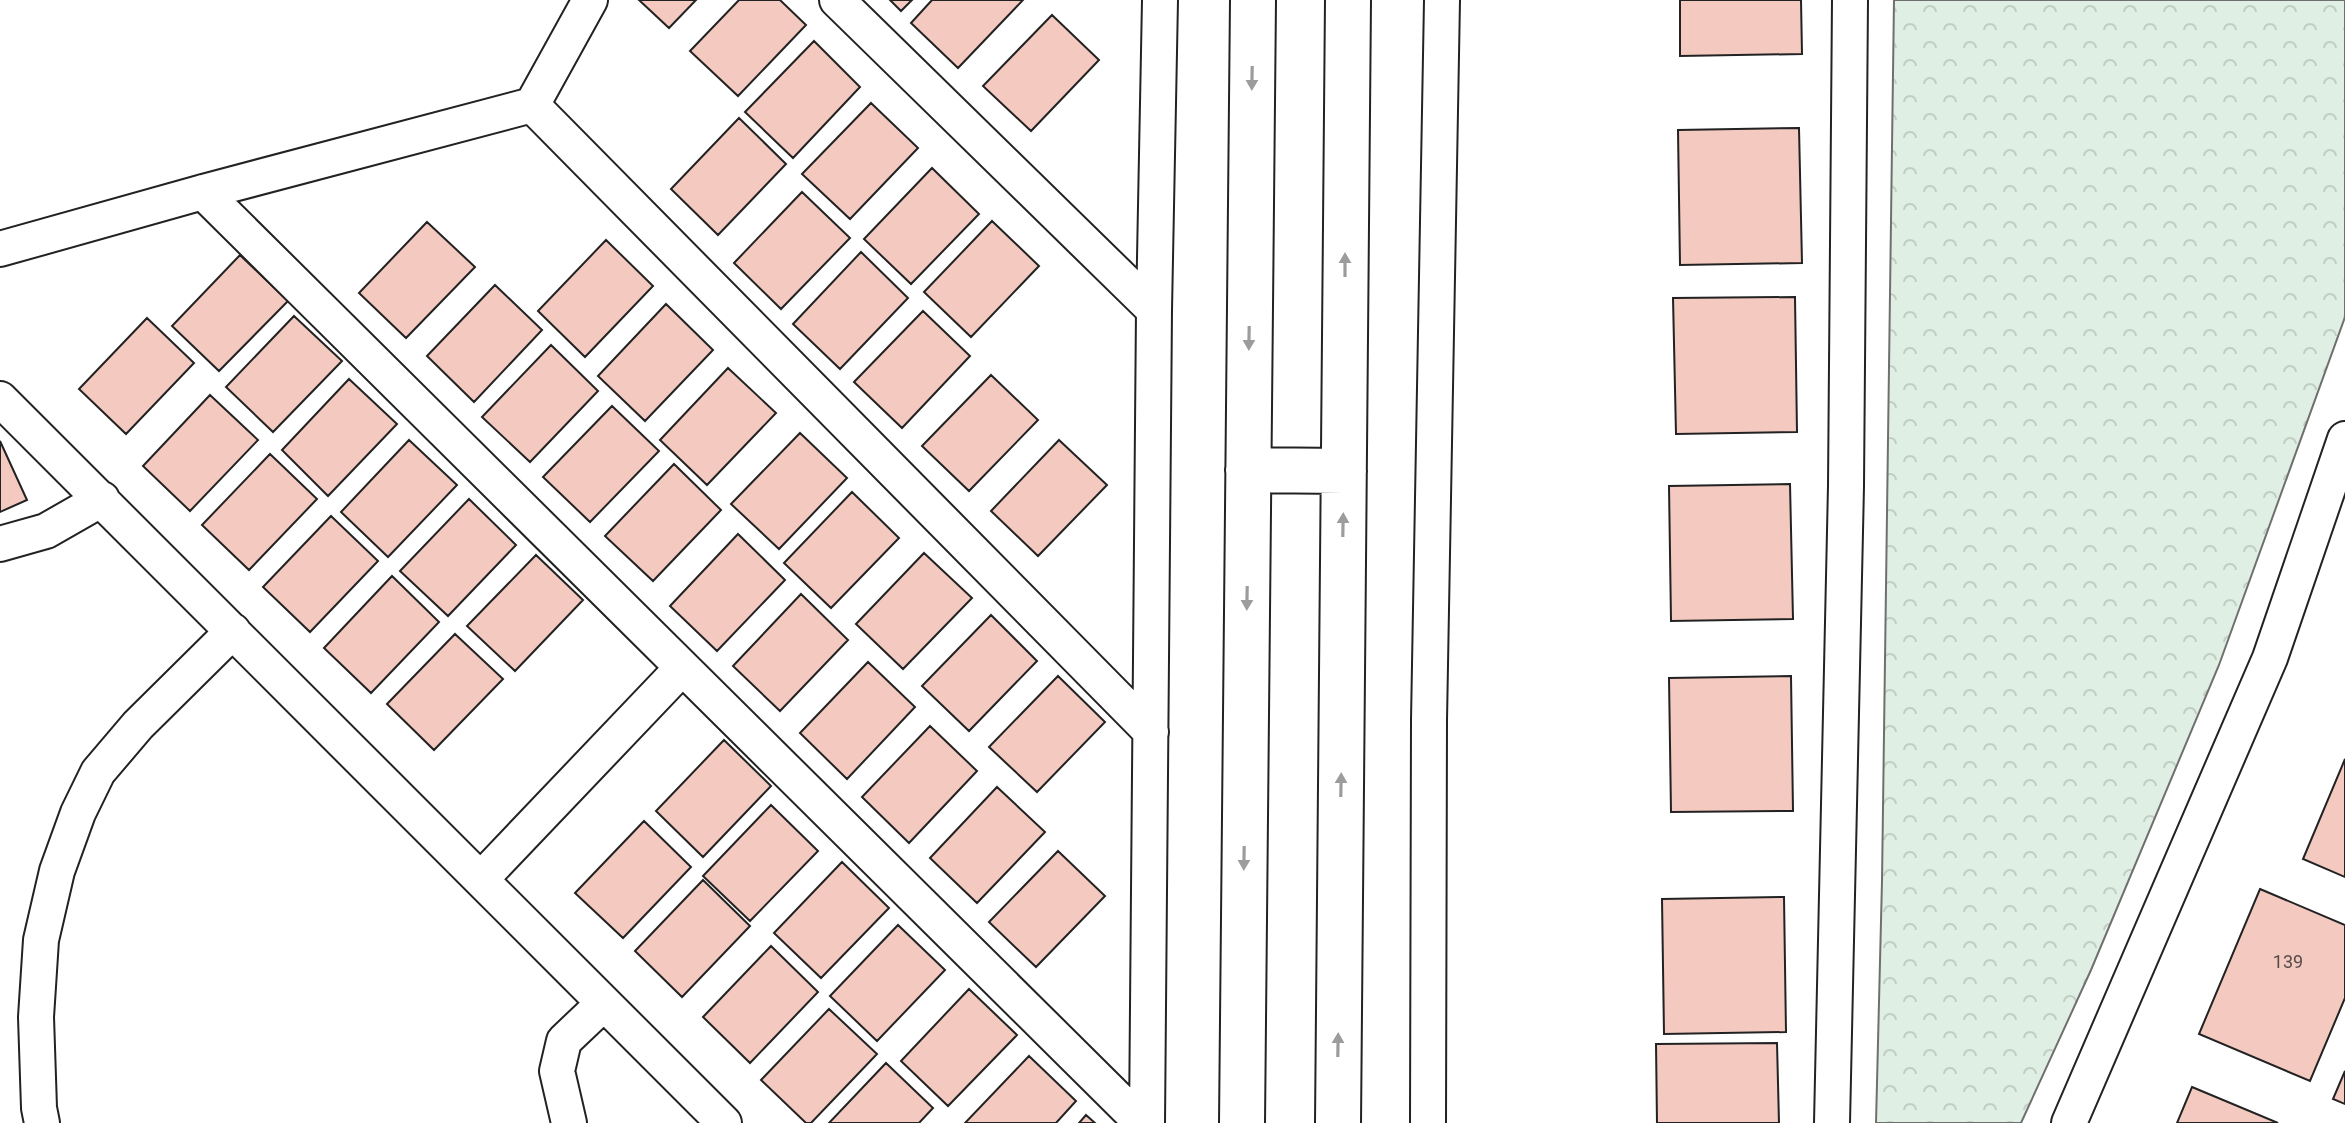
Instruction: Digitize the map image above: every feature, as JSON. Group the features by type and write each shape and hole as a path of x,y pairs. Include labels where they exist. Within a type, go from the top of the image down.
{"street":[{"path":"0,249 532,105 590,0"},
{"path":"837,0 1154,310"},
{"path":"1144,1123 1160,0"},
{"path":"1242,1123 1253,0"},
{"path":"1338,1123 1348,0"},
{"path":"1428,1123 1429,720 1442,0"},
{"path":"1832,1123 1846,486 1850,0"},
{"path":"532,105 1151,732"},
{"path":"203,192 1144,1123"},
{"path":"0,399 724,1123"},
{"path":"2069,1123 2270,658 2345,439"},
{"path":"1248,470 1344,471"},
{"path":"0,544 46,531 102,499"},
{"path":"42,1123 36,1017 41,940 57,871 78,813 98,772 138,725 233,631"},
{"path":"481,879 682,668"},
{"path":"569,1123 557,1071 564,1041 604,1003"}],"green space":[{"path":"1894,0 2345,0 2345,317 2219,665 2091,970 2021,1123 1876,1123"}],"building":[{"path":"639,0 696,0 669,28"},
{"path":"739,0 780,0 806,25 738,96 690,51"},
{"path":"890,0 912,0 901,11"},
{"path":"932,0 1023,0 958,68 911,23"},
{"path":"1680,0 1801,0 1802,54 1680,56"},
{"path":"1052,15 1099,60 1031,131 983,86"},
{"path":"814,41 860,87 793,158 745,112"},
{"path":"871,103 918,148 850,219 802,174"},
{"path":"739,118 786,164 718,235 671,189"},
{"path":"1799,128 1802,263 1680,265 1678,130"},
{"path":"932,168 979,214 911,284 864,239"},
{"path":"802,192 850,238 781,309 734,263"},
{"path":"992,221 1039,266 971,337 924,292"},
{"path":"427,222 475,267 406,338 359,293"},
{"path":"606,240 653,286 585,357 538,311"},
{"path":"861,252 908,298 840,369 793,324"},
{"path":"240,255 288,301 219,371 172,326"},
{"path":"495,285 542,330 474,402 427,356"},
{"path":"1795,297 1797,432 1676,434 1673,298"},
{"path":"666,304 713,350 645,421 598,376"},
{"path":"923,311 970,356 902,428 854,382"},
{"path":"294,316 342,361 273,432 226,387"},
{"path":"147,318 194,363 126,434 79,389"},
{"path":"551,345 598,391 530,462 482,417"},
{"path":"728,368 776,413 707,485 660,440"},
{"path":"991,375 1038,420 969,491 922,446"},
{"path":"349,379 397,424 328,496 282,450"},
{"path":"210,395 258,440 190,511 143,466"},
{"path":"612,406 659,451 590,522 543,477"},
{"path":"800,433 847,478 779,549 731,504"},
{"path":"409,440 457,485 388,557 341,512"},
{"path":"1059,440 1107,485 1038,556 991,511"},
{"path":"0,441 27,500 0,512"},
{"path":"270,454 317,499 249,570 202,525"},
{"path":"674,464 721,510 653,581 605,536"},
{"path":"1790,484 1793,619 1671,621 1669,486"},
{"path":"852,492 899,538 831,608 784,563"},
{"path":"469,499 516,545 448,616 400,571"},
{"path":"331,516 378,561 310,632 263,587"},
{"path":"738,534 785,580 717,651 670,606"},
{"path":"924,553 972,598 903,669 856,624"},
{"path":"536,555 583,600 515,671 467,626"},
{"path":"392,576 439,622 371,693 324,648"},
{"path":"801,594 848,640 780,711 733,666"},
{"path":"991,615 1037,661 969,731 922,686"},
{"path":"455,634 503,679 434,750 387,704"},
{"path":"868,662 915,707 847,779 800,733"},
{"path":"1058,676 1105,722 1037,792 989,747"},
{"path":"1791,676 1793,811 1671,812 1669,678"},
{"path":"930,726 977,771 909,843 862,797"},
{"path":"724,740 771,786 703,857 656,811"},
{"path":"2345,759 2345,877 2303,859"},
{"path":"997,787 1045,832 977,903 930,858"},
{"path":"771,805 818,851 750,921 703,876"},
{"path":"644,821 691,867 623,938 575,893"},
{"path":"1058,851 1105,896 1036,967 989,922"},
{"path":"842,862 889,908 821,978 774,933"},
{"path":"703,880 750,926 682,997 635,951"},
{"path":"2260,889 2345,925 2345,998 2310,1081 2199,1034"},
{"path":"1784,897 1786,1032 1664,1034 1662,899"},
{"path":"898,925 945,970 877,1041 830,996"},
{"path":"771,946 818,992 750,1063 703,1017"},
{"path":"969,989 1017,1035 948,1106 901,1061"},
{"path":"829,1009 877,1054 811,1123 806,1123 761,1080"},
{"path":"1777,1043 1779,1123 1657,1123 1656,1044"},
{"path":"1029,1056 1076,1101 1056,1123 965,1123"},
{"path":"886,1063 933,1108 919,1123 829,1123"},
{"path":"2345,1071 2345,1104 2333,1099"},
{"path":"2192,1087 2278,1123 2177,1123"},
{"path":"1086,1115 1095,1123 1079,1123"}]}
